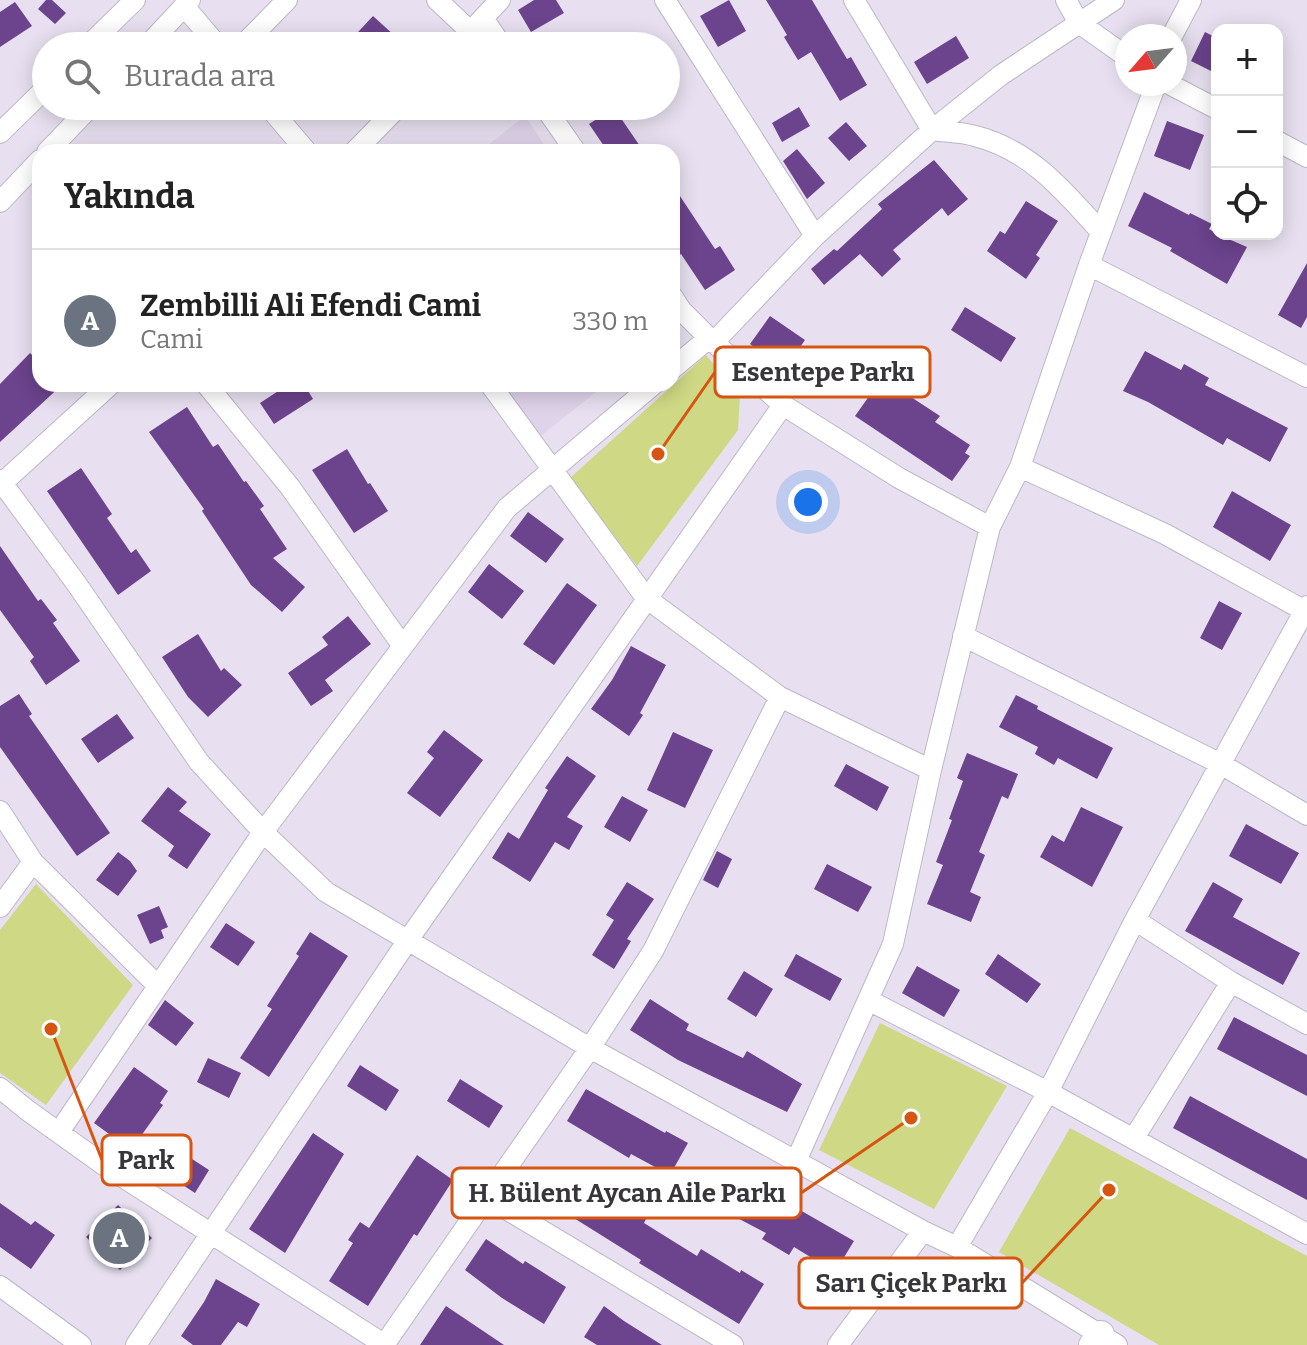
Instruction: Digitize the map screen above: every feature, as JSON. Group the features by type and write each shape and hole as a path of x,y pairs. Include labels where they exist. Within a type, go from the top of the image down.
{"street":[{"path":"102,32 135,0"},
{"path":"256,32 287,0"},
{"path":"437,0 470,32 500,0"},
{"path":"665,0 815,236"},
{"path":"854,0 932,130"},
{"path":"1066,0 1079,23 1115,48"},
{"path":"680,363 711,341 815,236 932,130 1001,75 1114,0"},
{"path":"1178,24 1191,0"},
{"path":"160,32 187,3 208,32"},
{"path":"1187,93 1211,106"},
{"path":"796,1161 893,944 931,770 990,527 1020,467 1089,265 1152,96"},
{"path":"0,133 32,102"},
{"path":"55,144 78,120"},
{"path":"280,120 300,144"},
{"path":"362,144 385,120"},
{"path":"554,120 570,144"},
{"path":"932,130 976,136 1017,153 1043,169 1101,232"},
{"path":"1283,144 1307,157"},
{"path":"0,202 32,168"},
{"path":"1089,265 1307,377"},
{"path":"680,308 711,341 783,405 899,478 990,527"},
{"path":"102,392 1,483 76,583 199,762 263,832 326,892 590,1048 957,1247 1104,1341"},
{"path":"213,392 290,487 402,645"},
{"path":"496,392 646,598 780,697 931,770"},
{"path":"59,1132 263,832 507,508 644,392"},
{"path":"136,1345 408,940 783,405"},
{"path":"957,1247 1048,1092 1135,920 1306,609 1165,534 1020,467"},
{"path":"963,636 1219,763 1307,815"},
{"path":"0,1088 104,1165 385,1345 590,1048 653,951 780,697"},
{"path":"0,811 33,862 158,986"},
{"path":"0,907 33,862"},
{"path":"1135,920 1231,982 1307,1024"},
{"path":"1134,1138 1231,982"},
{"path":"868,1000 1048,1092 1307,1234"},
{"path":"486,1197 733,1345"},
{"path":"838,1345 923,1231"},
{"path":"0,1286 81,1345"}],"shaded area":[{"path":"520,120 528,120 544,144 489,144"},
{"path":"504,392 596,392 537,439"}],"green space":[{"path":"706,355 740,395 738,430 637,566 570,478 665,392 680,392 680,379"},
{"path":"36,884 133,985 46,1105 0,1073 0,930"},
{"path":"880,1023 1007,1086 934,1209 819,1150"},
{"path":"1070,1128 1307,1256 1307,1345 1159,1345 999,1252"}],"building":[{"path":"46,0 52,0 66,13 55,24 38,9"},
{"path":"534,0 556,0 564,13 531,32 518,10"},
{"path":"729,0 746,31 718,47 700,16"},
{"path":"766,0 812,0 847,59 851,57 867,85 840,101 811,52 798,60"},
{"path":"15,2 32,26 0,47 0,12"},
{"path":"373,16 391,32 358,32"},
{"path":"1205,32 1211,35 1211,71 1191,61"},
{"path":"956,36 969,58 927,84 914,62"},
{"path":"799,107 810,126 782,142 772,123"},
{"path":"595,120 622,120 639,144 603,144 589,124"},
{"path":"1167,121 1204,135 1190,170 1154,156"},
{"path":"846,122 867,146 849,161 828,138"},
{"path":"797,149 825,183 807,199 783,161"},
{"path":"934,160 968,199 948,216 942,208 893,250 901,259 882,277 860,254 824,285 811,269 834,249 837,251 882,209 878,204"},
{"path":"1144,192 1211,224 1211,240 1231,240 1247,247 1227,284 1170,251 1172,248 1128,226"},
{"path":"680,196 715,249 720,246 735,270 705,290 681,254"},
{"path":"1026,201 1058,221 1036,255 1040,258 1026,279 987,251 1000,231 1005,234"},
{"path":"1307,263 1307,317 1301,328 1278,315"},
{"path":"965,307 1016,338 1001,362 951,330"},
{"path":"770,316 805,340 785,369 750,344"},
{"path":"1145,351 1181,370 1184,364 1209,378 1205,385 1288,428 1270,462 1227,438 1223,445 1123,391"},
{"path":"30,353 32,392 54,392 0,442 0,384"},
{"path":"882,378 940,416 935,422 970,445 965,453 970,456 952,481 855,416"},
{"path":"277,392 309,392 313,399 274,424 260,403"},
{"path":"187,407 213,447 218,444 264,506 260,509 287,549 273,558 305,587 282,612 251,585 202,511 204,509 149,432"},
{"path":"347,449 388,511 354,533 312,470"},
{"path":"81,468 112,514 107,518 131,553 136,549 151,571 118,595 47,491"},
{"path":"1232,491 1291,525 1270,561 1213,527"},
{"path":"528,512 564,539 546,563 510,536"},
{"path":"0,546 38,601 41,599 57,620 53,623 80,661 46,685 30,661 34,657 0,610"},
{"path":"489,564 524,591 502,619 468,592"},
{"path":"567,583 597,605 554,665 523,644"},
{"path":"1219,601 1242,613 1222,650 1200,638"},
{"path":"348,616 371,644 325,680 333,691 311,706 288,673 328,645 322,637"},
{"path":"198,634 221,671 224,668 242,685 208,717 188,697 162,657"},
{"path":"631,646 666,665 640,713 643,715 629,736 591,709"},
{"path":"19,694 32,714 29,716 110,833 77,856 0,747 0,706"},
{"path":"1016,695 1113,748 1097,779 1058,758 1054,765 1035,754 1038,747 999,727"},
{"path":"117,714 134,738 98,763 81,739"},
{"path":"444,730 483,760 440,817 407,793 434,758 427,752"},
{"path":"673,732 713,750 685,808 647,790"},
{"path":"967,753 1018,774 1008,799 1002,796 979,852 985,855 970,892 981,897 971,922 927,904 943,865 936,862 952,820 949,819 963,781 957,778"},
{"path":"567,756 596,776 567,817 583,826 569,850 555,842 530,882 492,858 508,832 519,839 548,790 545,788"},
{"path":"846,764 889,787 877,811 834,786"},
{"path":"168,787 187,802 179,811 211,834 187,869 168,856 174,846 141,821"},
{"path":"622,796 648,810 630,842 604,827"},
{"path":"1081,807 1123,827 1092,887 1040,857 1052,835 1064,842"},
{"path":"1246,824 1299,853 1281,884 1229,856"},
{"path":"717,851 732,859 718,888 703,880"},
{"path":"118,852 137,871 118,896 96,880"},
{"path":"827,864 872,887 858,912 814,889"},
{"path":"627,882 654,899 627,939 631,941 614,969 592,955 614,920 606,915"},
{"path":"1213,882 1243,899 1233,917 1300,953 1283,985 1185,931"},
{"path":"159,906 168,927 161,930 164,938 150,944 137,915"},
{"path":"226,923 255,942 238,966 210,947"},
{"path":"310,932 348,956 269,1077 240,1058 272,1009 267,1006 299,956 296,954"},
{"path":"796,954 842,979 830,1001 784,976"},
{"path":"998,954 1041,984 1027,1003 985,974"},
{"path":"917,966 960,990 944,1017 902,993"},
{"path":"744,971 773,989 756,1017 727,999"},
{"path":"650,999 689,1024 686,1030 743,1058 747,1051 802,1084 787,1112 678,1060 630,1030"},
{"path":"165,1000 194,1023 176,1046 148,1025"},
{"path":"1234,1017 1307,1055 1307,1096 1217,1049"},
{"path":"208,1058 241,1073 229,1098 197,1082"},
{"path":"360,1065 399,1090 386,1111 347,1086"},
{"path":"134,1067 168,1091 160,1103 163,1105 131,1150 94,1123"},
{"path":"460,1079 503,1106 489,1128 447,1101"},
{"path":"586,1089 688,1143 670,1175 631,1154 629,1158 567,1121"},
{"path":"1190,1096 1307,1159 1307,1200 1173,1128"},
{"path":"313,1133 344,1154 285,1253 249,1229"},
{"path":"169,1144 209,1170 195,1193 155,1167"},
{"path":"417,1155 453,1180 368,1306 329,1281 353,1243 348,1240 360,1222 369,1228"},
{"path":"583,1173 610,1189 606,1194 646,1219 644,1223 697,1256 701,1249 764,1284 739,1324 639,1263 641,1260 561,1210"},
{"path":"747,1176 773,1191 772,1194 854,1241 835,1272 794,1247 789,1255 762,1239 766,1233 726,1212"},
{"path":"0,1203 31,1225 35,1221 55,1235 31,1269 0,1247"},
{"path":"118,1205 152,1238 120,1270 86,1237"},
{"path":"486,1239 523,1264 525,1261 566,1287 544,1324 465,1270"},
{"path":"216,1279 260,1304 247,1327 238,1322 221,1345 193,1345 181,1336"},
{"path":"446,1306 504,1345 420,1345"},
{"path":"604,1306 662,1345 597,1345 584,1337"}],"place":[{"name":"Esentepe Parkı","path":"658,454"},
{"name":"Park","path":"51,1029"},
{"name":"H. Bülent Aycan Aile Parkı","path":"911,1118"},
{"name":"Sarı Çiçek Parkı","path":"1109,1190"},
{"name":"Zembilli Ali Efendi Cami","path":"119,1238"}]}
